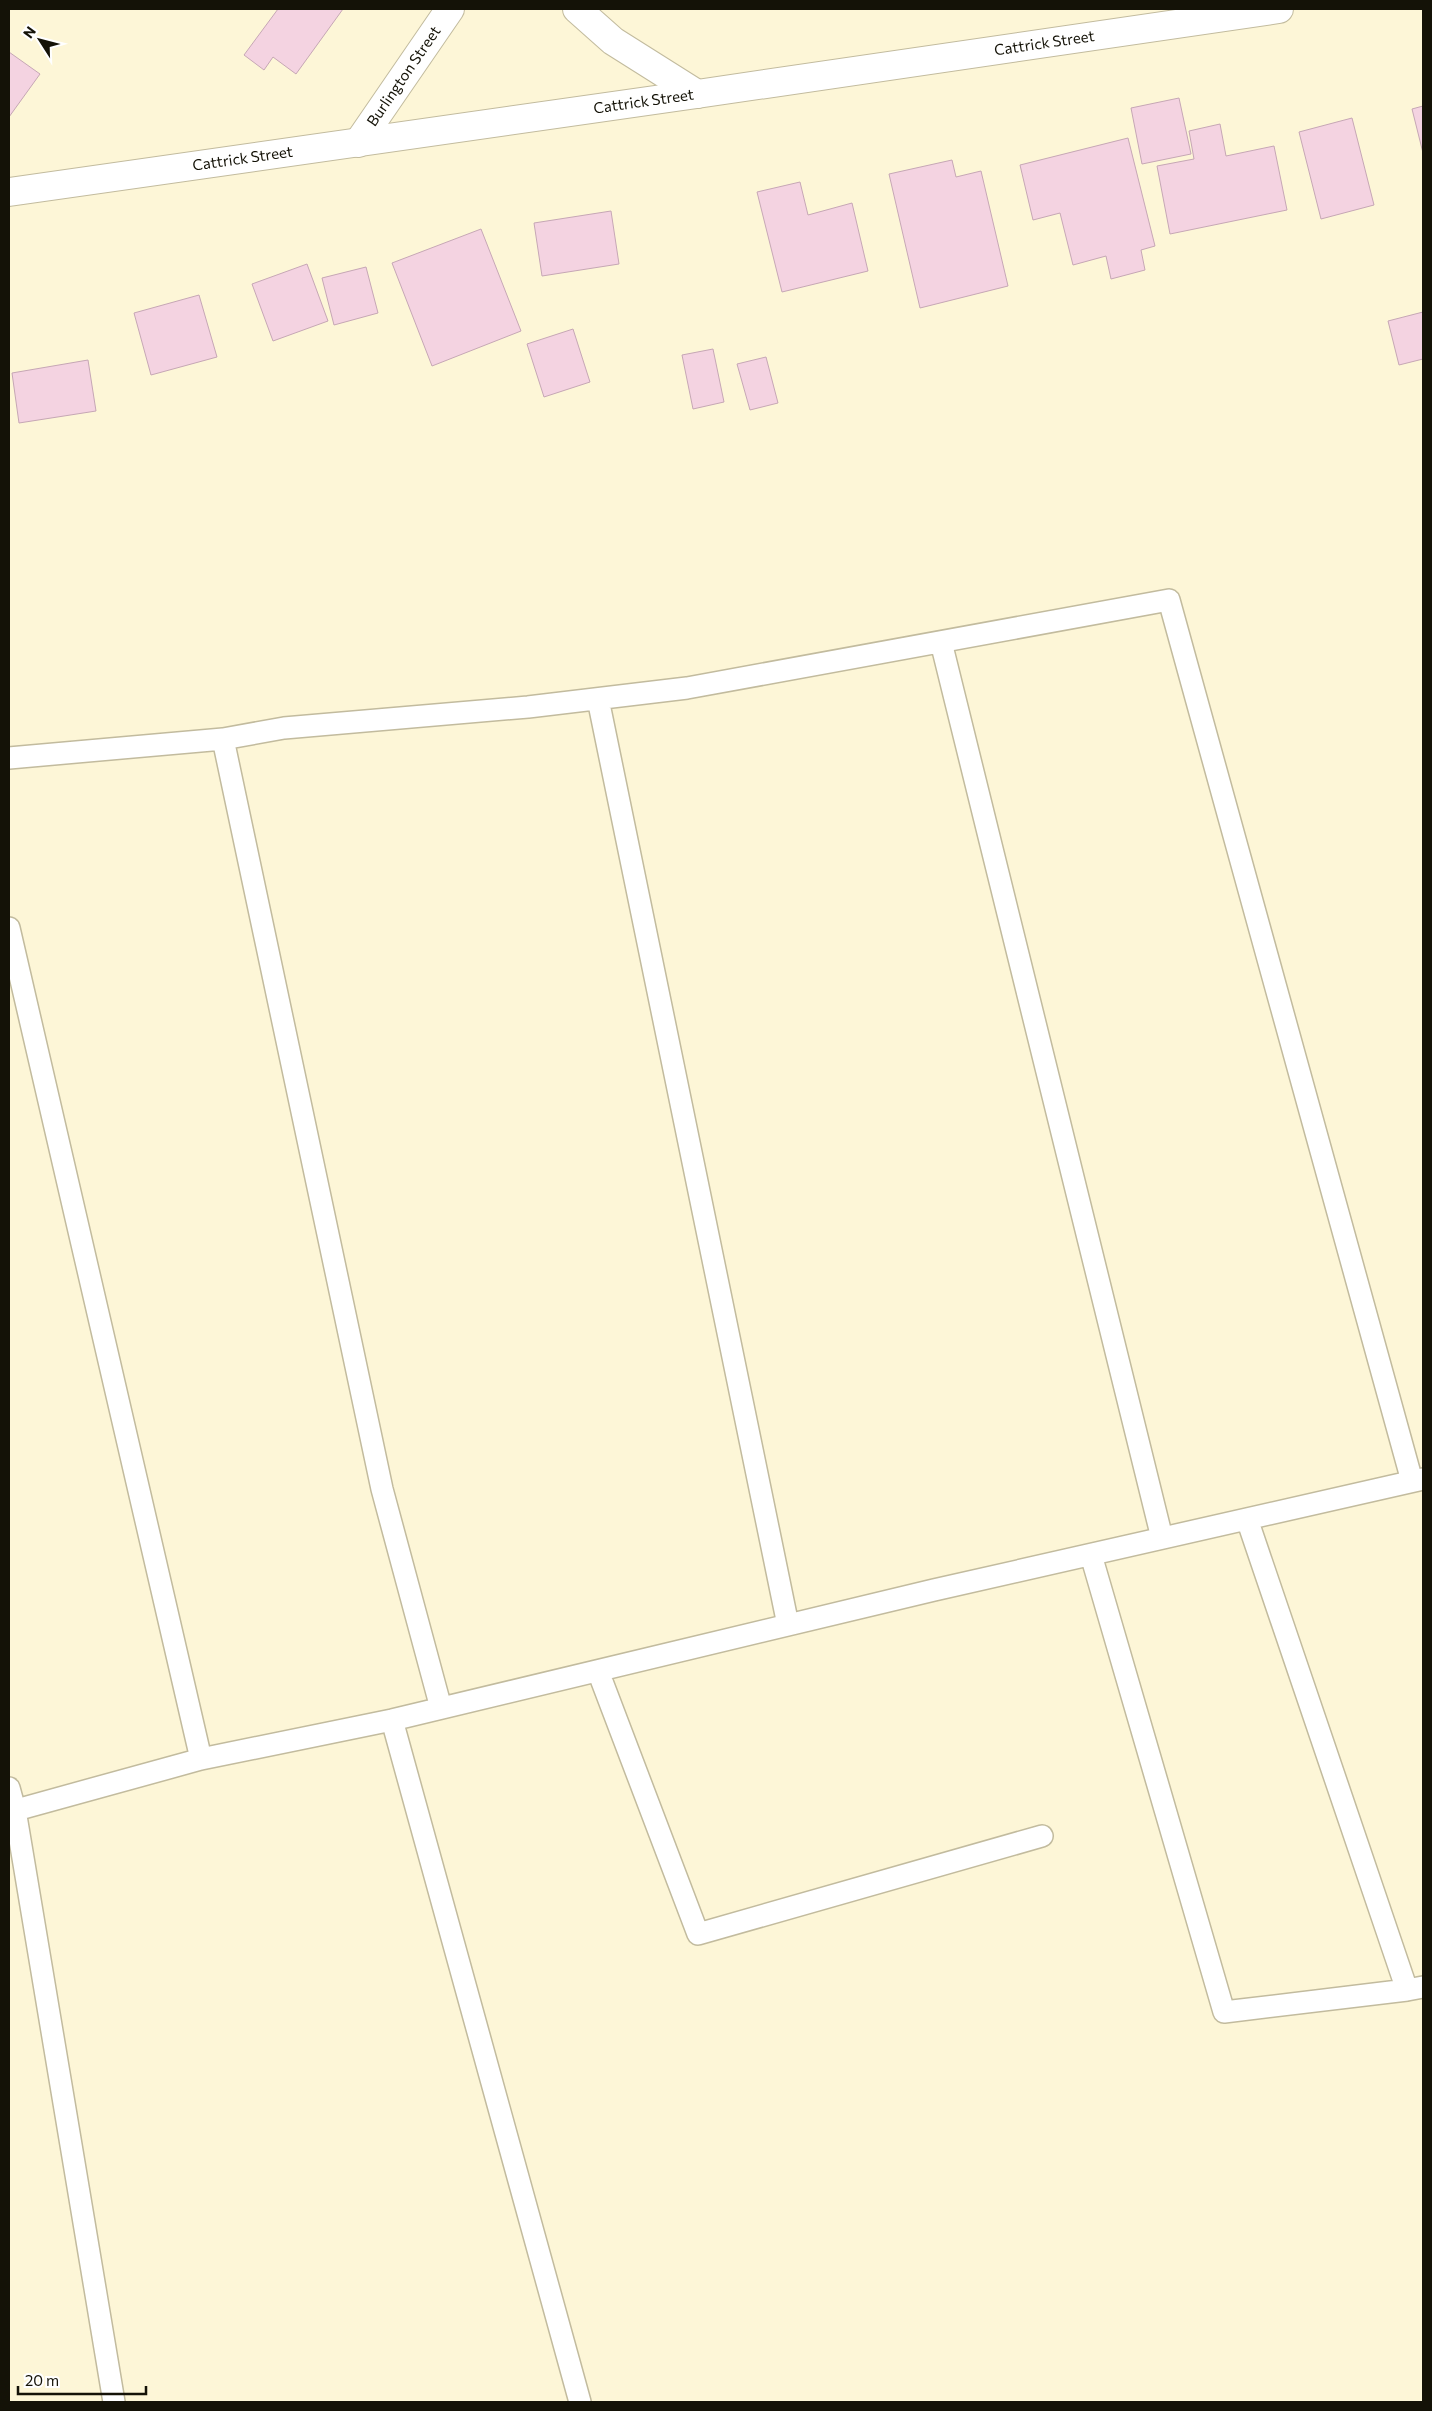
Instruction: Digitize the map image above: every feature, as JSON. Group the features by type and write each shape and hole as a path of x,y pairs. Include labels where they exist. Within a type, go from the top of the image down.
{"street":[{"name":"Burlington Street","path":"358,143 450,9"},
{"path":"577,9 613,41 696,94"},
{"name":"Cattrick Street","path":"9,192 1279,9"}],"lane":[{"path":"9,758 223,740 284,728 598,699 687,688 1169,600 1418,1480 788,1625 392,1720 201,1759 12,1811"},
{"path":"941,642 1162,1538"},
{"path":"598,699 788,1625"},
{"path":"223,740 382,1489 441,1708"},
{"path":"9,928 201,1759"},
{"path":"1090,1555 1224,2012 1415,1988 1247,1519"},
{"path":"598,1671 698,1934 1042,1836"},
{"path":"392,1720 580,2402"},
{"path":"9,1788 114,2402"}],"building":[{"path":"278,9 343,9 296,74 273,57 264,70 244,55"},
{"path":"9,52 40,74 9,117"},
{"path":"1179,98 1191,154 1142,164 1131,108"},
{"path":"1423,106 1423,153 1412,109"},
{"path":"1352,118 1374,205 1321,219 1299,132"},
{"path":"1220,124 1226,156 1274,146 1287,210 1170,234 1157,166 1194,159 1189,131"},
{"path":"1128,138 1155,246 1141,250 1145,270 1111,279 1106,256 1073,265 1060,213 1033,220 1020,165"},
{"path":"952,160 956,177 981,171 1008,286 920,308 889,174"},
{"path":"800,182 808,215 852,203 868,271 782,292 757,192"},
{"path":"611,211 619,264 542,276 534,223"},
{"path":"481,229 521,331 432,366 392,263"},
{"path":"307,264 328,321 273,341 252,284"},
{"path":"366,267 378,313 334,325 322,278"},
{"path":"199,295 217,357 151,375 134,313"},
{"path":"1423,312 1423,359 1399,365 1388,321"},
{"path":"573,329 590,382 544,397 527,344"},
{"path":"713,349 724,402 693,409 682,355"},
{"path":"766,357 778,403 750,410 737,364"},
{"path":"88,360 96,411 19,423 12,373"}]}
